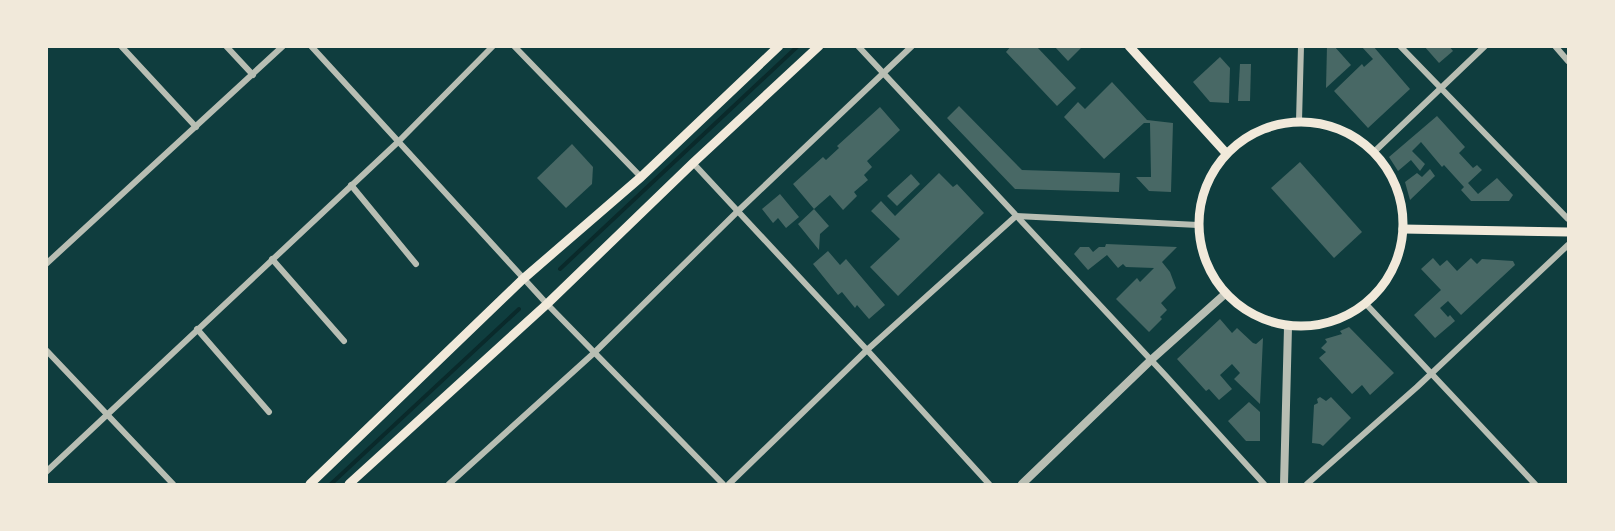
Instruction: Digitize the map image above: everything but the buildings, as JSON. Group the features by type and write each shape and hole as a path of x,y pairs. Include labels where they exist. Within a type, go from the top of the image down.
{"main road":[{"path":"310,484 524,279 641,177 779,46"},
{"path":"349,484 547,304 693,163 819,46"},
{"path":"1129,46 1227,153"},
{"path":"1299,121 1327,125 1352,135 1374,152 1391,175 1401,201 1403,229 1396,263 1383,285 1366,304 1342,319 1316,327 1288,327 1265,321 1243,310 1225,294 1208,266 1202,250 1198,225 1201,199 1211,175 1227,153 1242,140 1260,130 1299,121"},
{"path":"1403,229 1569,232"}],"street":[{"path":"121,46 196,127"},
{"path":"226,46 253,75"},
{"path":"46,264 283,46"},
{"path":"311,46 547,304 723,484"},
{"path":"46,472 398,142 493,46"},
{"path":"514,46 641,177"},
{"path":"858,46 1264,484"},
{"path":"450,484 595,352 738,211 912,46"},
{"path":"1299,121 1301,46"},
{"path":"1400,46 1569,219"},
{"path":"1374,152 1485,46"},
{"path":"1555,46 1569,61"},
{"path":"693,163 988,484"},
{"path":"351,184 416,264"},
{"path":"729,484 867,350 1016,216 1198,225"},
{"path":"1307,484 1569,245"},
{"path":"272,258 344,341"},
{"path":"1022,484 1151,360 1225,294"},
{"path":"1366,304 1535,484"},
{"path":"1284,484 1288,327"},
{"path":"197,328 269,412"},
{"path":"46,350 173,484"}],"waterway":[{"path":"560,269 798,46"},
{"path":"331,484 519,309"}]}
